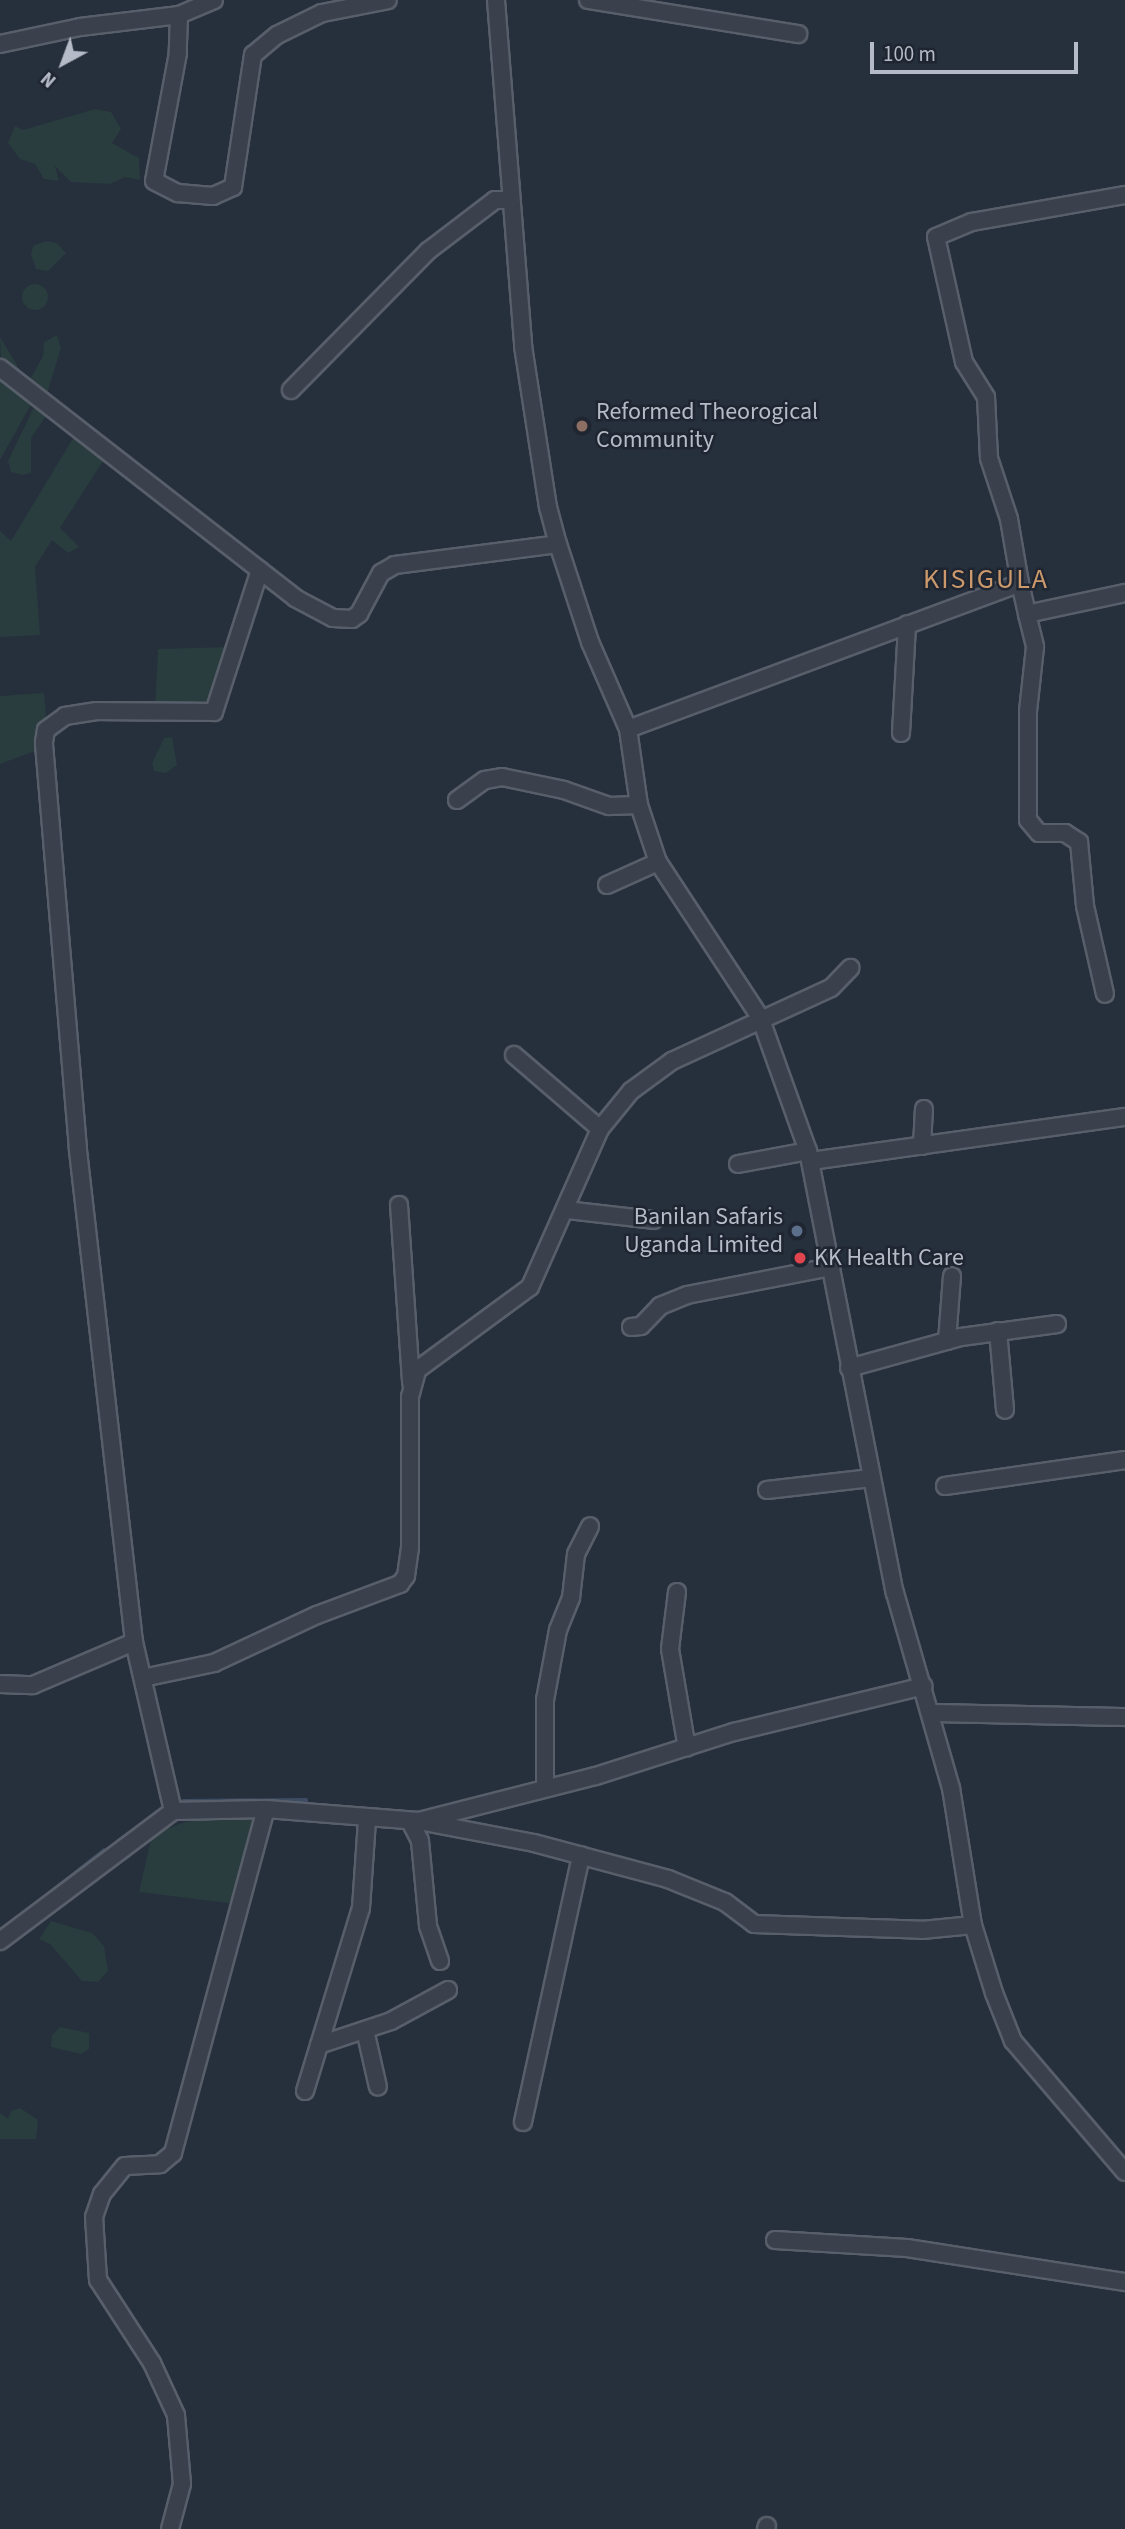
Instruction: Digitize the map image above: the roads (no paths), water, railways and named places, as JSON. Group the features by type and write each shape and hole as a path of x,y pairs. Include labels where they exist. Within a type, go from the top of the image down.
{"street":[{"path":"0,44 179,15 214,0"},
{"path":"179,15 178,53 154,181 177,193 213,196 225,195 233,187 253,55 276,35 319,7 388,0"},
{"path":"496,0 523,346 548,507 558,544 590,642 628,729 639,805 658,862 760,1017 809,1156 895,1593 924,1686 958,1824 973,1925 1013,2040 1125,2172"},
{"path":"588,0 798,34"},
{"path":"1105,995 1085,906 1079,842 1065,833 1040,833 1028,820 1028,711 1035,647 1009,520 989,458 986,397 964,362 936,237 972,222 1125,195"},
{"path":"291,390 428,251 495,200 510,200"},
{"path":"0,368 295,598 342,620 359,614 381,573 395,565 558,544"},
{"path":"173,1811 154,1745 134,1642 78,1149 44,742 46,730 65,716 97,711 214,712 260,570"},
{"path":"628,729 1020,583"},
{"path":"1027,614 1125,593"},
{"path":"901,733 907,624"},
{"path":"457,800 485,780 502,777 564,790 609,806 639,805"},
{"path":"607,885 658,862"},
{"path":"411,1383 427,1361 530,1287 600,1129 615,1107 652,1072 760,1017 824,992 850,968"},
{"path":"514,1055 600,1129"},
{"path":"922,1146 924,1109"},
{"path":"738,1164 922,1146 1125,1117"},
{"path":"143,1678 214,1663 317,1615 400,1584 407,1576 410,1547 411,1383 399,1205"},
{"path":"566,1210 653,1220"},
{"path":"631,1327 641,1326 660,1306 687,1295 831,1267"},
{"path":"947,1341 952,1276"},
{"path":"849,1368 947,1341 1056,1324"},
{"path":"998,1331 1004,1410"},
{"path":"945,1486 1125,1460"},
{"path":"767,1490 872,1478"},
{"path":"545,1788 545,1700 558,1630 571,1598 576,1554 590,1526"},
{"path":"677,1592 670,1649 687,1748"},
{"path":"0,1684 33,1685 134,1642"},
{"path":"415,1821 924,1686"},
{"path":"931,1713 1125,1717"},
{"path":"170,2529 182,2484 176,2415 152,2364 98,2280 94,2217 102,2194 125,2166 160,2164 173,2153 265,1810"},
{"path":"0,1941 173,1811 265,1810 415,1821 581,1855 668,1879 725,1902 754,1924 922,1930 973,1925"},
{"path":"305,2091 361,1908 367,1819"},
{"path":"415,1821 420,1840 428,1926 440,1961"},
{"path":"523,2122 581,1855"},
{"path":"319,2045 365,2029 449,1990"},
{"path":"365,2029 378,2087"},
{"path":"775,2240 907,2248 1125,2282"}],"waterway":[{"path":"183,1801 305,1800"},
{"path":"118,1841 146,1822"},
{"path":"9,1925 103,1851"}],"place":[{"name":"Reformed Theorogical Community","path":"582,426"},
{"name":"Banilan Safaris Uganda Limited","path":"797,1231"},
{"name":"KK Health Care","path":"800,1258"}],"district":[{"name":"KISIGULA","path":"986,579"}]}
